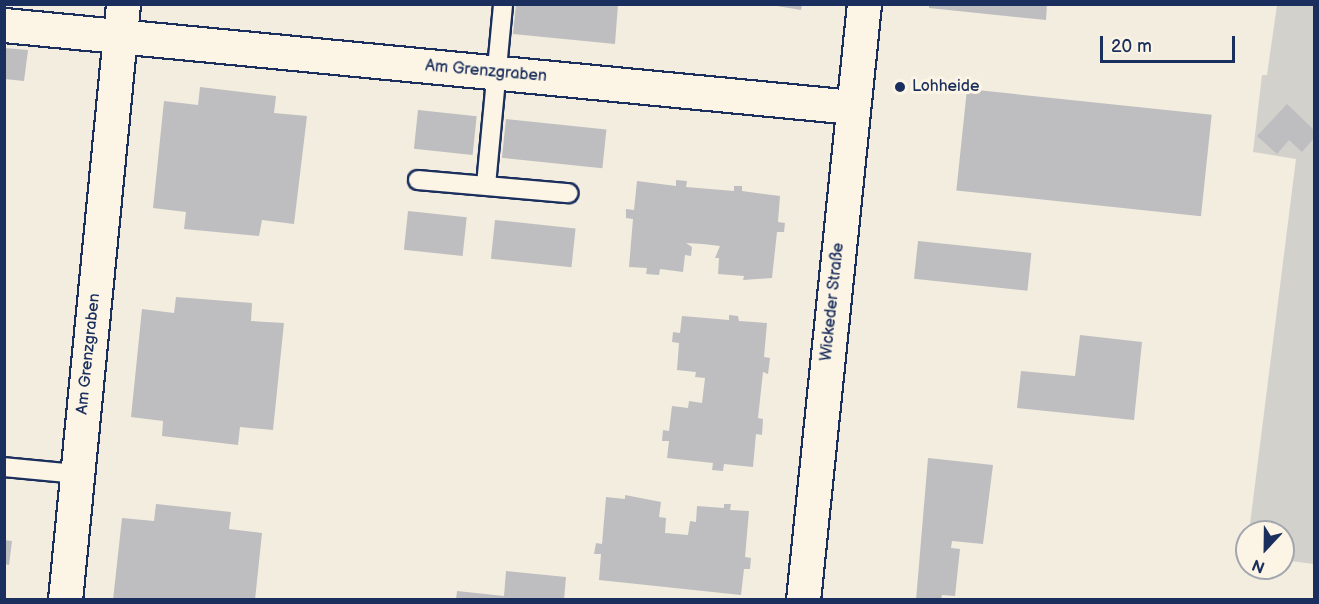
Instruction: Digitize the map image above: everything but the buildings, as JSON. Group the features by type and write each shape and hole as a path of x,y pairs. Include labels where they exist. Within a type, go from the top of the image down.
{"street":[{"name":"Am Grenzgraben","path":"65,600 123,4"},
{"name":"Wickeder Straße","path":"803,600 864,4"},
{"name":"Am Grenzgraben","path":"4,25 853,107"}],"lane":[{"path":"486,185 503,4"},
{"path":"418,180 568,193"},
{"path":"4,466 77,474"}],"shaded area":[{"path":"1277,5 1314,5 1314,564 1295,562 1295,520 1251,520 1296,159 1253,152 1262,75 1267,75"}],"place":[{"name":"Lohheide","path":"900,87"}]}
